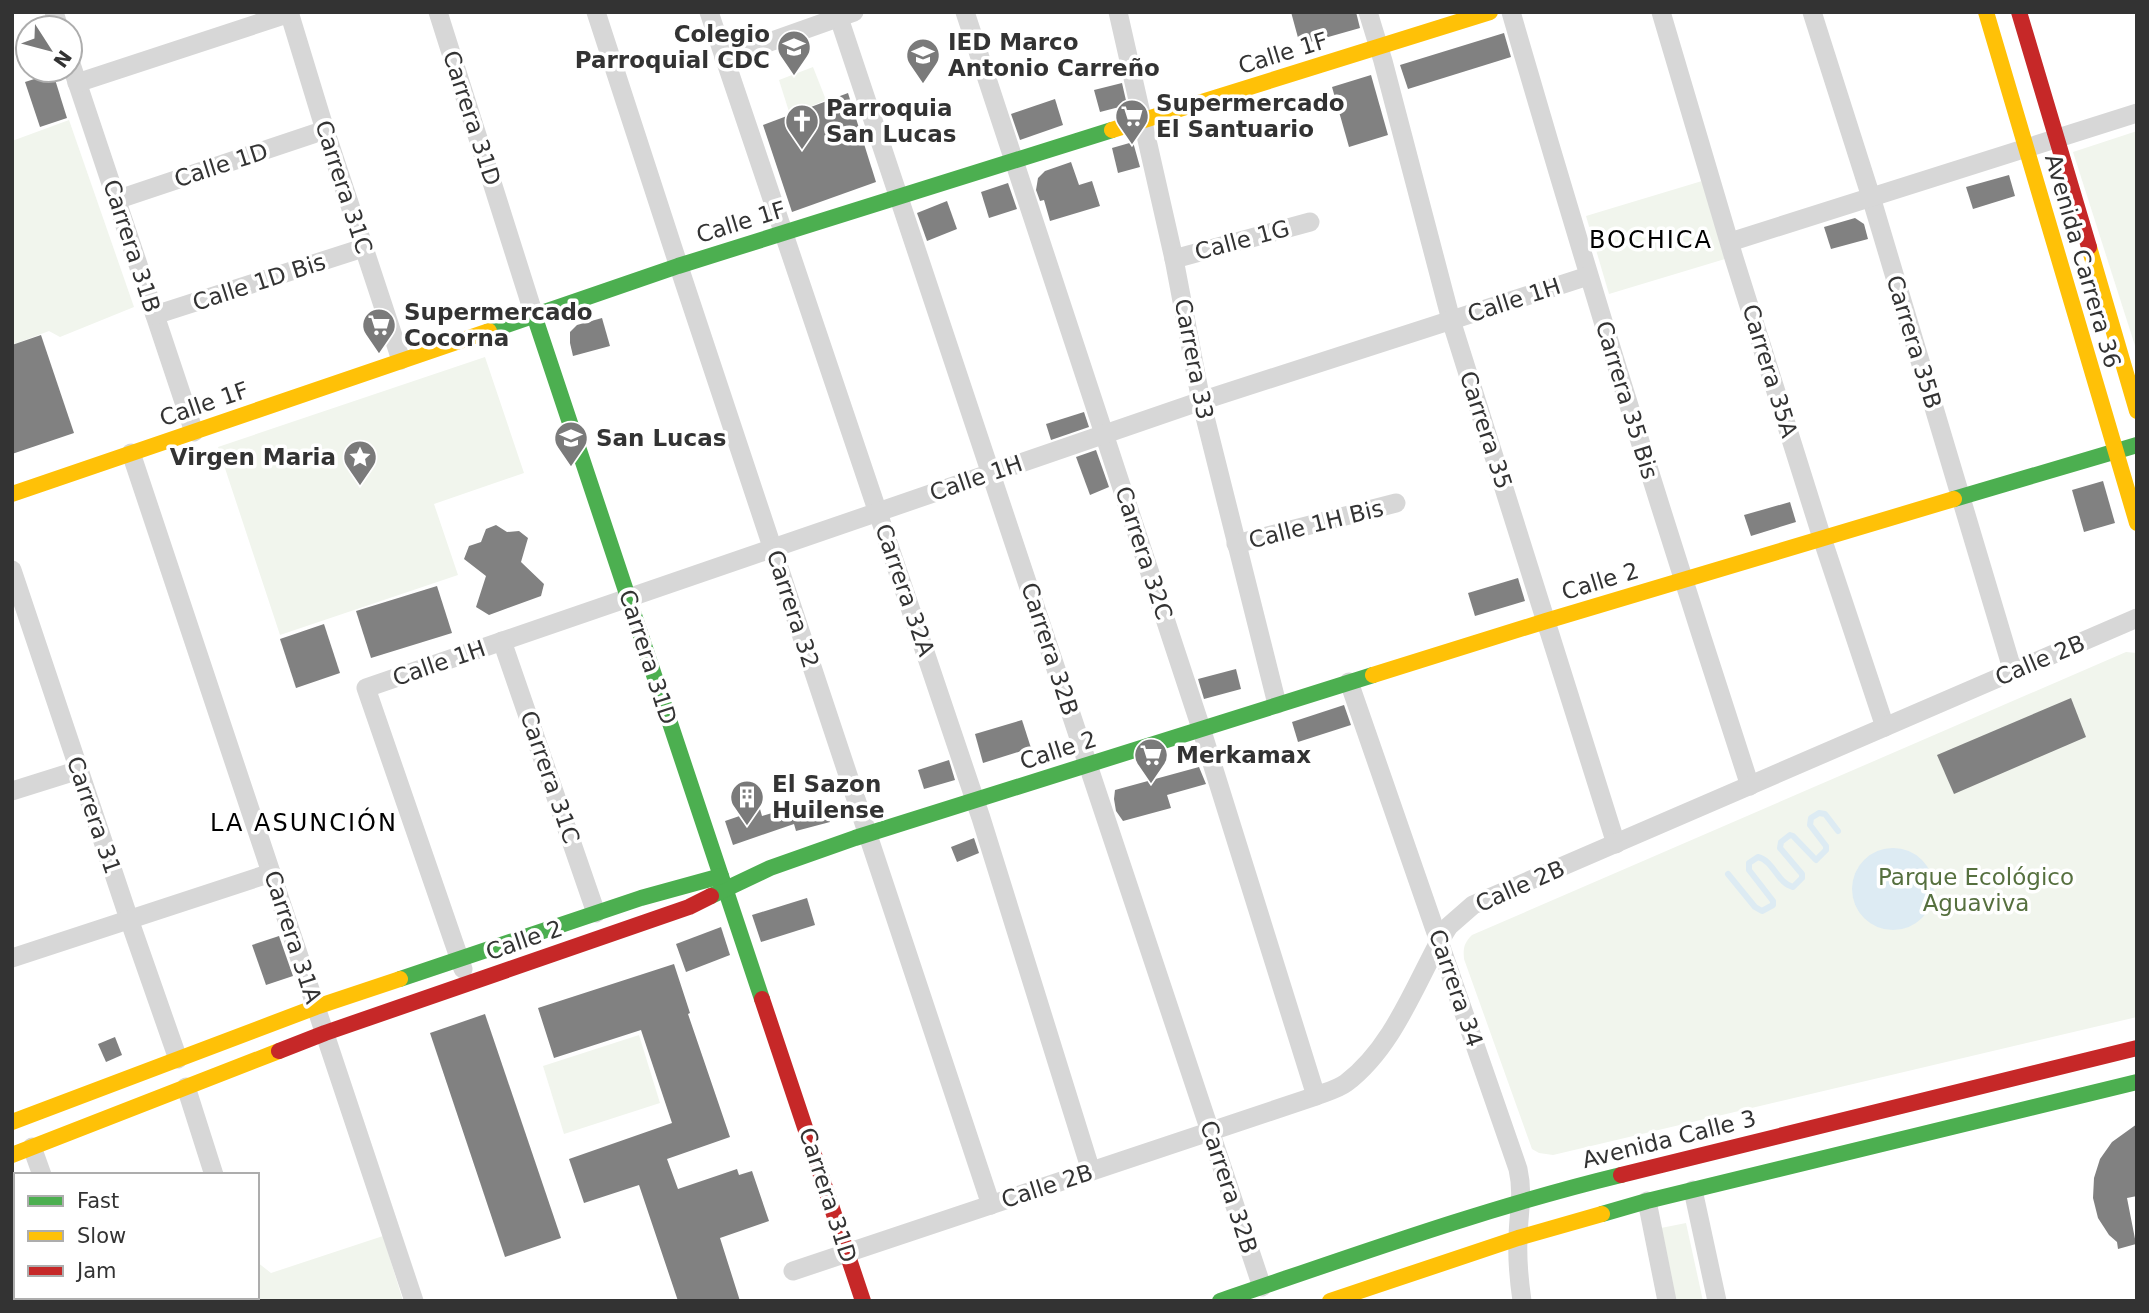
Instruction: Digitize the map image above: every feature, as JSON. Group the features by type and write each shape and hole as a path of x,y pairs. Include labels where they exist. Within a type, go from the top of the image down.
{"street":[{"name":"Carrera 31D","path":"438,12 534,315 863,1301"},
{"name":"Carrera 32","path":"596,12 991,1205"},
{"name":"Carrera 32A","path":"709,12 975,800 1091,1171"},
{"name":"Carrera 32C","path":"965,12 1202,728 1316,1096"},
{"name":"Carrera 33","path":"1118,12 1174,259 1201,401 1277,704"},
{"name":"Carrera 35","path":"1368,12 1451,320 1616,844"},
{"name":"Calle 1F","path":"12,494 678,266 1490,12"},
{"name":"Carrera 35 Bis","path":"1511,12 1588,276 1682,580 1750,786"},
{"name":"Carrera 35A","path":"1661,12 1822,538 1885,727"},
{"name":"Carrera 35B","path":"1812,12 1871,197 2013,672"},
{"name":"Avenida Carrera 36","path":"1986,12 2137,523"},
{"name":"Avenida Carrera 36","path":"2019,12 2137,411"},
{"path":"84,81 289,13"},
{"name":"Carrera 31C","path":"289,13 401,360"},
{"path":"724,58 843,14"},
{"name":"Carrera 32B","path":"843,14 899,197 1262,1287"},
{"name":"Carrera 31B","path":"77,84 194,432"},
{"path":"1730,242 2137,113"},
{"name":"Calle 1D","path":"116,200 325,130"},
{"name":"Calle 1G","path":"1174,259 1310,222"},
{"name":"Calle 1D Bis","path":"155,316 363,248"},
{"name":"Calle 1H","path":"460,959 366,688 1201,401 1588,276"},
{"name":"Calle 2","path":"12,1122 316,1007 596,913 723,883 867,834 1277,704 2137,445"},
{"name":"Carrera 31A","path":"131,453 414,1301"},
{"name":"Calle 1H Bis","path":"1236,544 1396,503"},
{"name":"Carrera 31","path":"12,570 178,1059"},
{"name":"Calle 2B","path":"793,1271 1316,1096 1344,1084 1366,1065 1383,1044 1449,926 1474,905 2137,618"},
{"name":"Carrera 31C","path":"502,641 596,913"},
{"name":"Carrera 34","path":"1349,682 1515,1157 1522,1200 1518,1238 1522,1301"},
{"path":"12,791 79,770"},
{"path":"12,958 271,873"},
{"name":"Calle 2","path":"12,1155 324,1033 689,906 723,883"},
{"path":"460,959 468,983"},
{"name":"Avenida Calle 3","path":"1220,1301 1522,1200 2137,1048"},
{"path":"1330,1301 1518,1238 1647,1201 2137,1082"},
{"path":"186,1087 213,1173"},
{"path":"1786,1134 1792,1166"},
{"path":"32,1147 40,1173"},
{"path":"1693,1190 1717,1301"},
{"path":"1647,1201 1667,1301"}],"green space":[{"path":"813,67 826,100 790,115 779,80"},
{"path":"69,120 134,307 60,337 49,331 12,345 12,141"},
{"path":"2137,131 2137,352 2073,152"},
{"path":"1702,181 1725,259 1609,294 1586,216"},
{"path":"485,357 524,473 434,504 458,575 280,635 218,447"},
{"name":"Parque Ecológico Aguaviva","path":"2126,652 2137,653 2137,1017 1553,1155 1532,1149 1464,959 1465,946 1472,935"},
{"path":"639,1035 660,1103 564,1134 543,1066"},
{"path":"1686,1223 1703,1301 1676,1301 1661,1228"},
{"path":"383,1236 403,1301 100,1299 259,1299 259,1264 271,1273"}],"shaded area":[{"path":"1893,848 1909,851 1922,860 1931,873 1934,889 1931,905 1922,918 1909,927 1893,930 1877,927 1864,918 1855,905 1852,889 1855,873 1864,860 1877,851"}],"building":[{"path":"1291,12 1356,12 1360,28 1300,45"},
{"path":"1504,33 1511,57 1408,89 1400,65"},
{"path":"1371,75 1388,135 1349,147 1332,87"},
{"path":"1122,83 1127,105 1100,112 1094,90"},
{"path":"26,84 56,84 67,118 40,127"},
{"name":"Parroquia San Lucas","path":"848,93 876,182 792,212 763,125"},
{"path":"1055,99 1063,125 1020,140 1011,114"},
{"path":"1133,142 1140,167 1118,173 1112,148"},
{"path":"1071,162 1079,185 1092,181 1100,206 1050,221 1044,200 1040,201 1036,190 1038,178 1045,171"},
{"path":"2009,175 2015,196 1973,209 1966,187"},
{"path":"1008,183 1017,209 989,218 981,192"},
{"path":"947,201 957,229 927,241 917,213"},
{"path":"1855,218 1864,224 1868,239 1831,249 1824,227"},
{"path":"602,318 610,346 573,356 570,332 577,325"},
{"path":"41,335 74,433 12,454 12,345"},
{"path":"1084,412 1089,427 1051,440 1046,424"},
{"path":"1096,450 1109,487 1090,495 1076,457"},
{"path":"2103,481 2115,523 2084,532 2072,490"},
{"path":"1790,502 1796,522 1751,536 1744,515"},
{"path":"496,525 507,532 519,531 528,538 521,562 544,584 541,596 489,615 476,607 486,576 464,559 469,546 481,542 486,529"},
{"path":"1518,578 1525,601 1475,616 1468,593"},
{"path":"437,586 452,633 371,658 356,611"},
{"path":"324,624 340,673 296,688 280,639"},
{"path":"1236,669 1241,689 1204,699 1198,679"},
{"path":"2071,698 2086,737 1954,794 1937,755"},
{"path":"1344,705 1351,725 1298,742 1292,722"},
{"path":"1022,720 1031,748 983,763 975,734"},
{"path":"949,760 955,780 924,789 918,770"},
{"path":"1199,767 1206,784 1167,795 1171,808 1123,821 1116,811 1115,790"},
{"path":"823,798 830,822 796,831 794,824 733,845 725,821 760,809 762,816"},
{"path":"974,838 979,853 957,862 951,847"},
{"path":"807,898 815,925 761,942 752,915"},
{"path":"721,927 730,955 686,972 676,944"},
{"path":"279,936 293,976 266,985 252,945"},
{"path":"674,964 730,1137 667,1159 678,1189 737,1169 739,1175 752,1171 769,1221 720,1238 740,1301 678,1301 639,1185 584,1203 569,1159 672,1123 641,1030 554,1058 538,1008"},
{"path":"485,1014 561,1238 505,1257 430,1033"},
{"path":"115,1037 122,1055 106,1062 98,1044"},
{"path":"2137,1124 2137,1196 2127,1198 2136,1244 2118,1249 2117,1242 2098,1218 2093,1198 2094,1178 2100,1159 2112,1142"}],"waterway":[{"path":"1728,874 1755,907 1762,911 1773,905 1773,901 1749,870 1749,863 1758,857 1763,859 1783,881 1793,887 1802,878 1802,874 1780,848 1781,842 1790,835 1793,836 1816,860 1826,850 1826,846 1810,825 1811,818 1819,813 1825,814 1838,831"}],"traffic: fast":[{"path":"489,331 678,266 1112,130"},
{"path":"534,315 762,999"},
{"path":"1954,499 2137,445"},
{"path":"711,896 770,868 855,838 1373,675"},
{"path":"400,979 641,898 721,876"},
{"path":"1602,1214 2137,1082"},
{"path":"1220,1301 1469,1218 1621,1175"}],"traffic: slow":[{"path":"1112,130 1490,12"},
{"path":"1986,12 2137,523"},
{"path":"2089,247 2137,411"},
{"path":"12,494 489,331"},
{"path":"1373,675 1954,499"},
{"path":"12,1122 316,1007 400,979"},
{"path":"12,1155 279,1051"},
{"path":"1330,1301 1518,1238 1602,1214"}],"traffic: jam":[{"path":"2019,12 2089,247"},
{"path":"279,1051 689,907 711,896"},
{"path":"762,999 863,1301"},
{"path":"1621,1175 2137,1048"}],"place":[{"name":"Colegio Parroquial CDC","path":"794,77"},
{"name":"IED Marco Antonio Carreño","path":"923,85"},
{"name":"Supermercado El Santuario","path":"1132,146"},
{"name":"Parroquia San Lucas","path":"802,151"},
{"name":"Supermercado Cocorna","path":"379,355"},
{"name":"San Lucas","path":"571,468"},
{"name":"Virgen Maria","path":"360,487"},
{"name":"Merkamax","path":"1151,785"},
{"name":"El Sazon Huilense","path":"747,827"}],"district":[{"name":"BOCHICA","path":"1651,240"},
{"name":"LA ASUNCIÓN","path":"304,823"}]}
